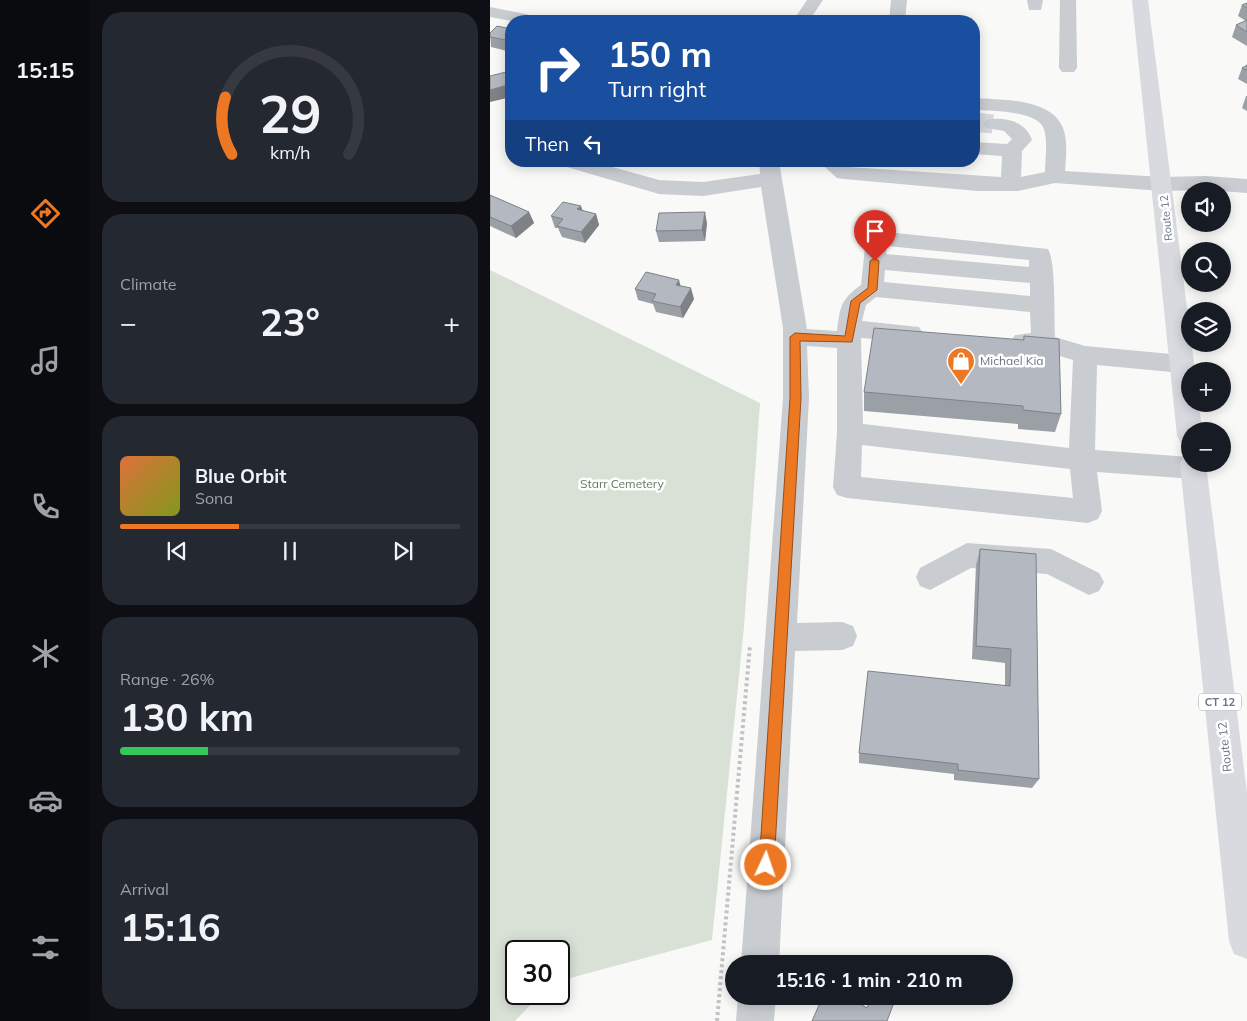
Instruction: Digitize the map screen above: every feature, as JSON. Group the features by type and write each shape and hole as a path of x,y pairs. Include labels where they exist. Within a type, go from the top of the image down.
{"highway":[{"name":"Route 12","path":"1140,0 1182,362"},
{"name":"Route 12","path":"1194,472 1247,939"}],"street":[{"path":"805,15 816,0"},
{"path":"898,15 899,0"},
{"path":"1068,0 1068,68"},
{"path":"490,12 505,15"},
{"path":"980,105 1020,109 1045,117 1054,128 1055,177"},
{"path":"992,124 1009,126 1020,133 1022,140 1012,150 1012,184"},
{"path":"980,148 1012,150"},
{"path":"586,167 635,182 666,188 703,189 770,170 795,337 796,398 761,955"},
{"path":"836,167 844,173 978,184 1012,184 1055,177 1162,184 1206,183 1247,186"},
{"path":"1162,184 1181,191"},
{"path":"1231,201 1247,202"},
{"path":"872,290 877,238 1040,254 1043,342"},
{"path":"1043,305 872,290 856,301 849,334 850,433 847,487 1088,511 1082,459 1085,355"},
{"path":"795,337 849,334 936,335"},
{"path":"1004,340 1043,342 1085,355 1181,364"},
{"path":"850,433 1082,459 1181,465"},
{"path":"930,576 967,555 1051,562 1088,582"},
{"path":"780,637 842,636"},
{"path":"755,1021 756,1005"}],"path":[{"path":"718,1021 750,639"}],"green space":[{"name":"Starr Cemetery","path":"490,270 760,403 744,627 712,940 570,978 570,940 505,940 505,1005 530,1005 515,1021 490,1021"}],"building":[{"path":"1247,20 1247,32 1236,25"},
{"path":"497,26 505,28 505,40 490,37 490,33"},
{"path":"505,72 505,86 490,90 490,76"},
{"path":"490,195 529,212 511,226 490,217"},
{"path":"563,202 581,206 577,209 596,214 581,232 557,226 563,219 551,216"},
{"path":"705,212 702,230 656,231 659,213"},
{"path":"646,272 679,280 676,285 691,288 680,307 652,301 656,294 635,289"},
{"name":"Michael Kia","path":"874,328 1024,340 1024,336 1059,339 1061,414 1023,410 1023,406 864,392"},
{"path":"980,549 1036,554 1039,779 958,770 958,764 859,753 868,671 1010,686 1011,649 976,646"},
{"path":"819,1005 862,1005 867,1008 868,1005 893,1005 887,1021 812,1021"}],"tunnel":[{"path":"980,123 993,124"}],"place":[{"name":"Michael Kia","path":"961,385"}],"route":[{"path":"766,865 796,398 795,337 849,340 849,329 856,301 872,290 875,261"}]}
